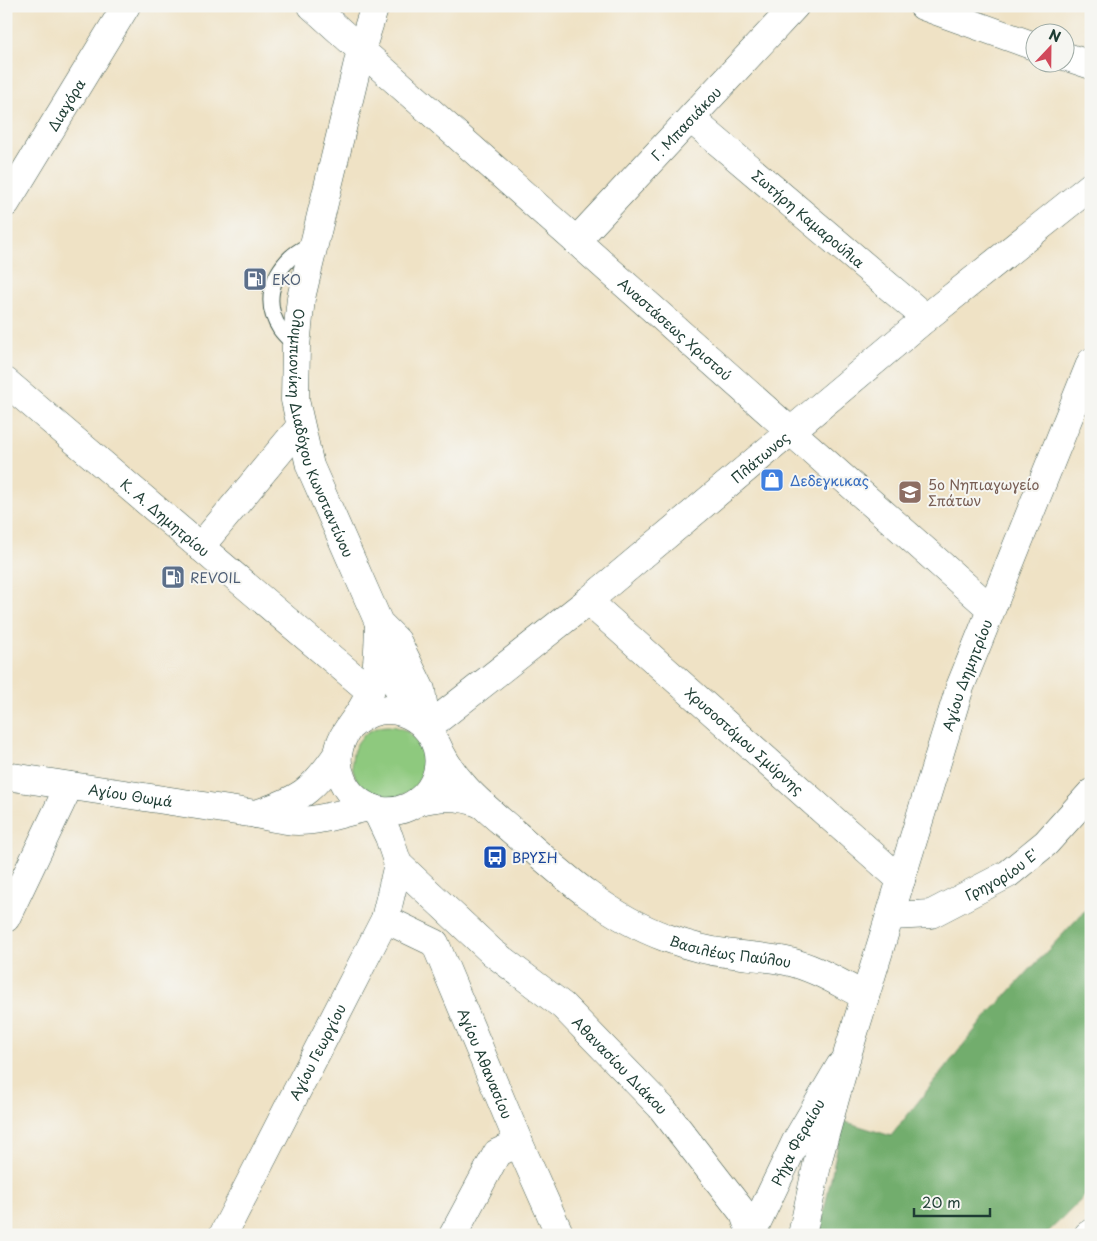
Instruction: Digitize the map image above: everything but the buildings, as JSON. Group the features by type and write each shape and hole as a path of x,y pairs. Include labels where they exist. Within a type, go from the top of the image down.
{"street":[{"name":"Διαγόρα","path":"6,203 126,6"},
{"name":"Αναστάσεως Χριστού","path":"312,6 990,608"},
{"name":"Ολυμπιονίκη Διαδόχου Κωνσταντίνου","path":"375,6 361,50 301,298 296,346 295,400 310,466 379,636 397,641 424,720"},
{"name":"Γ. Μπασιάκου","path":"576,241 795,6"},
{"path":"923,6 1024,42"},
{"path":"1074,59 1091,65"},
{"name":"Σωτήρη Καμαρούλια","path":"691,119 926,318"},
{"name":"Πλάτωνος","path":"424,720 588,601 926,318 1091,186"},
{"name":"Αγίου Δημητρίου","path":"865,996 960,687 990,608 1091,362"},
{"name":"Κ. Α. Δημητρίου","path":"6,382 370,691"},
{"path":"200,547 300,427"},
{"name":"Χρυσοστόμου Σμύρνης","path":"588,601 901,880"},
{"path":"379,636 378,665 370,691 360,713 345,733 338,753 338,764 342,781 353,796 371,808 387,811 440,797 472,800 481,804"},
{"path":"352,725 369,713 379,710 390,710 424,720 439,757 436,778 431,787 400,816 389,837"},
{"name":"Βασιλέως Παύλου","path":"424,720 449,770 463,788 577,887 602,905 638,926 668,939 724,953 785,961 804,966 865,996"},
{"name":"Αγίου Θωμά","path":"256,814 280,806 304,793 313,786 338,753"},
{"name":"Αγίου Θωμά","path":"6,776 298,821 319,819 371,808"},
{"path":"6,918 69,786"},
{"name":"Γρηγορίου Ε'","path":"891,916 931,914 1008,874 1046,843 1091,793"},
{"name":"Αθανασίου Διάκου","path":"371,808 379,816 389,837 398,864 492,952 563,1006 660,1107 744,1214 751,1234"},
{"name":"Αγίου Γεωργίου","path":"223,1235 386,920 398,864"},
{"path":"386,920 435,943 461,923"},
{"name":"Αγίου Αθανασίου","path":"435,943 560,1235"},
{"path":"802,1235 819,1156 865,996"},
{"name":"Ρήγα Φεραίου","path":"751,1234 796,1141 848,1052"},
{"path":"453,1235 497,1153 519,1143"}],"green space":[{"path":"395,726 414,736 422,748 424,762 422,776 414,788 402,796 381,798 362,788 354,776 352,755 362,736 374,728"},
{"path":"1091,904 1091,1037 1086,1042 1091,1048 1091,1190 1045,1235 819,1235 843,1121 891,1136 983,1020"}],"place":[{"name":"EKO","path":"255,279"},
{"name":"Δεδεγκικας","path":"772,480"},
{"name":"5ο Νηπιαγωγείο Σπάτων","path":"910,492"},
{"name":"REVOIL","path":"173,577"},
{"name":"ΒΡΥΣΗ","path":"495,857"}]}
